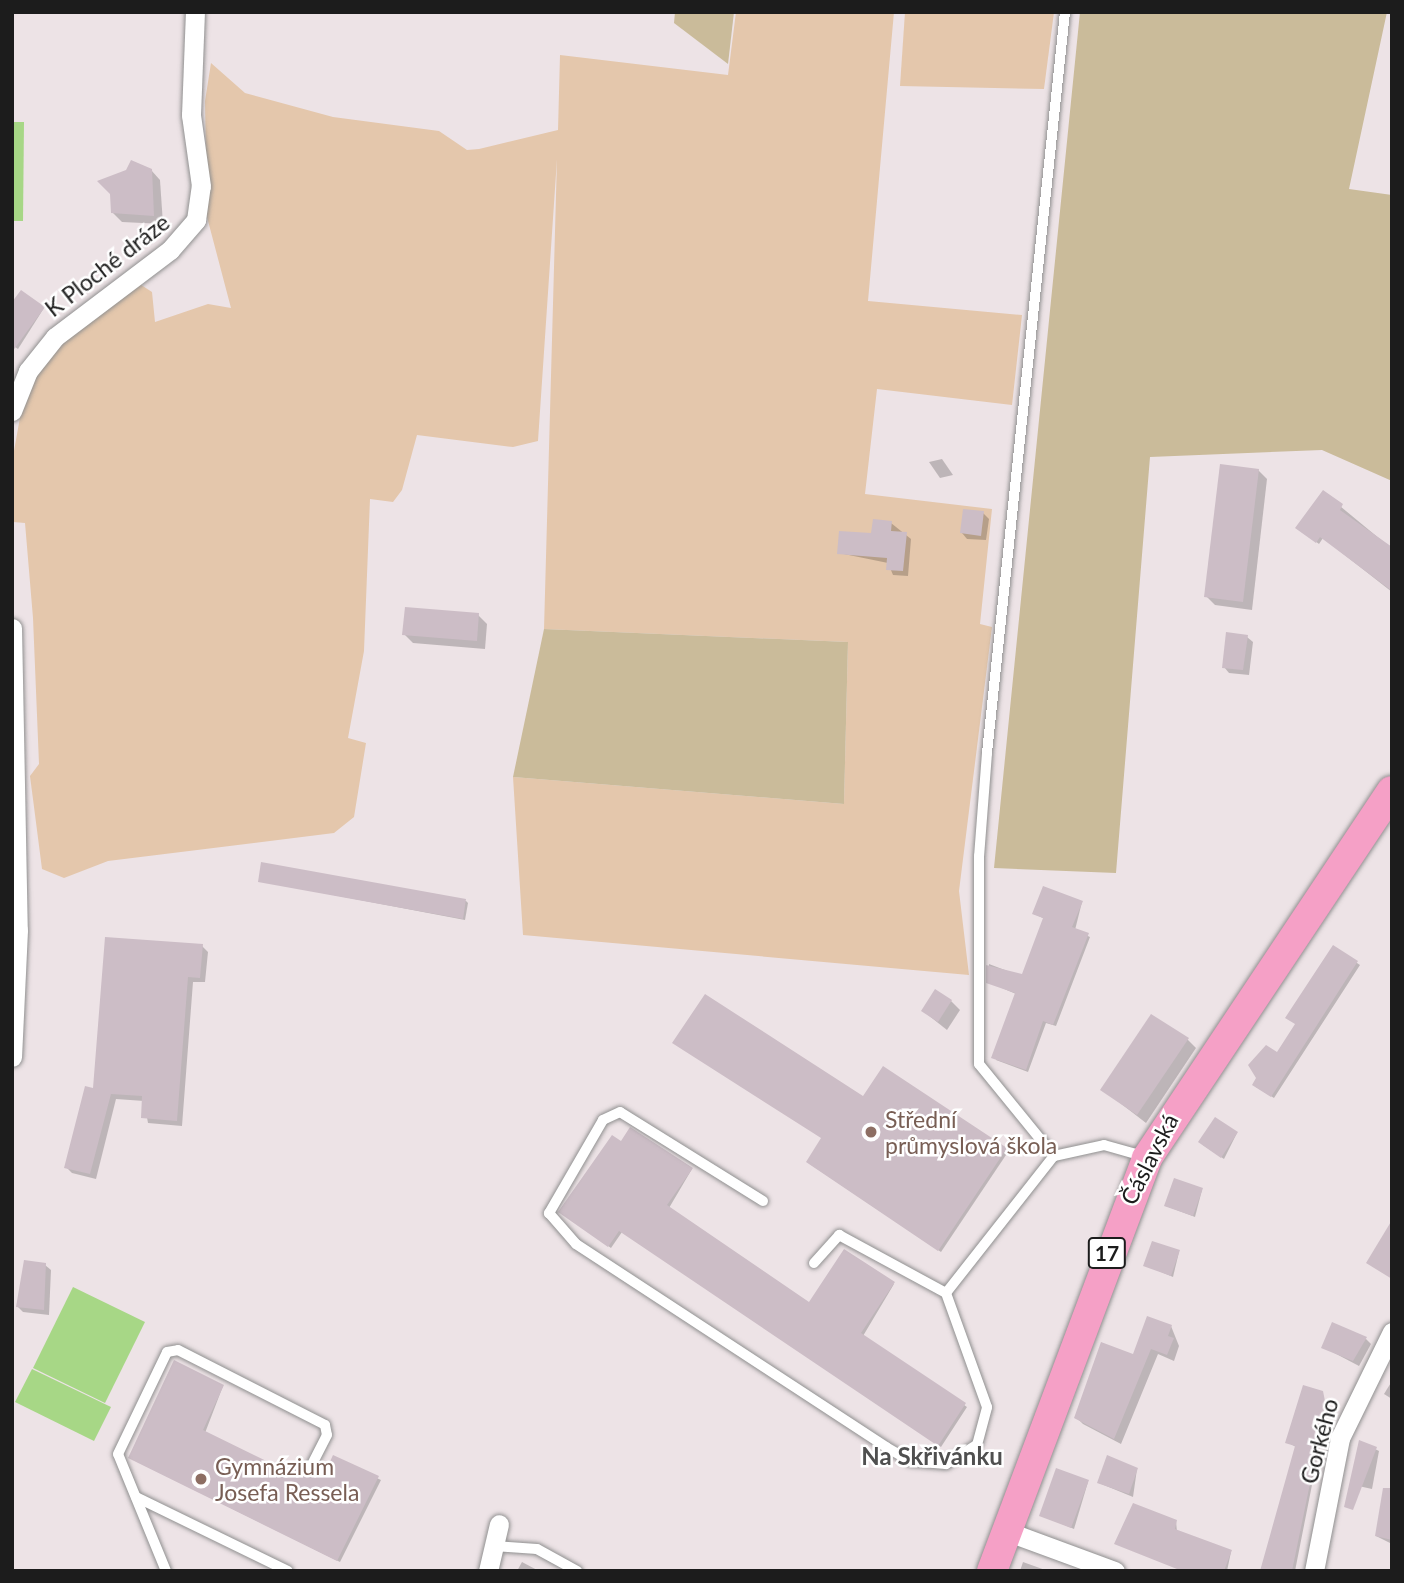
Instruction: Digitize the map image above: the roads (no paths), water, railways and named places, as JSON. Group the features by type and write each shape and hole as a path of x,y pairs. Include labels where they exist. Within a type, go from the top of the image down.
{"main road":[{"name":"Čáslavská","path":"992,1571 1147,1157 1392,791"}],"street":[{"name":"K Ploché dráze","path":"12,411 28,372 55,337 191,230 201,200 191,115 195,12"},
{"path":"12,628 18,930 12,1057"},
{"name":"Gorkého","path":"1314,1571 1340,1438 1392,1332"},
{"path":"488,1571 499,1524"},
{"path":"1006,1531 1115,1571"}],"lane":[{"path":"1054,1156 979,1064 976,988 987,753 1065,12"},
{"path":"763,1202 620,1112 603,1120 549,1213 576,1244 886,1447 932,1465 968,1454 986,1423 984,1394 946,1293 839,1235 814,1263"},
{"path":"946,1293 1054,1156 1104,1145 1147,1157"},
{"path":"166,1571 118,1451 170,1349 325,1424 327,1435 312,1467"},
{"path":"135,1497 288,1571"},
{"path":"494,1546 537,1549 578,1571"}],"place":[{"name":"Střední průmyslová škola","path":"871,1132"},
{"name":"Gymnázium Josefa Ressela","path":"201,1479"}],"district":[{"name":"Na Skřivánku","path":"932,1456"}]}
